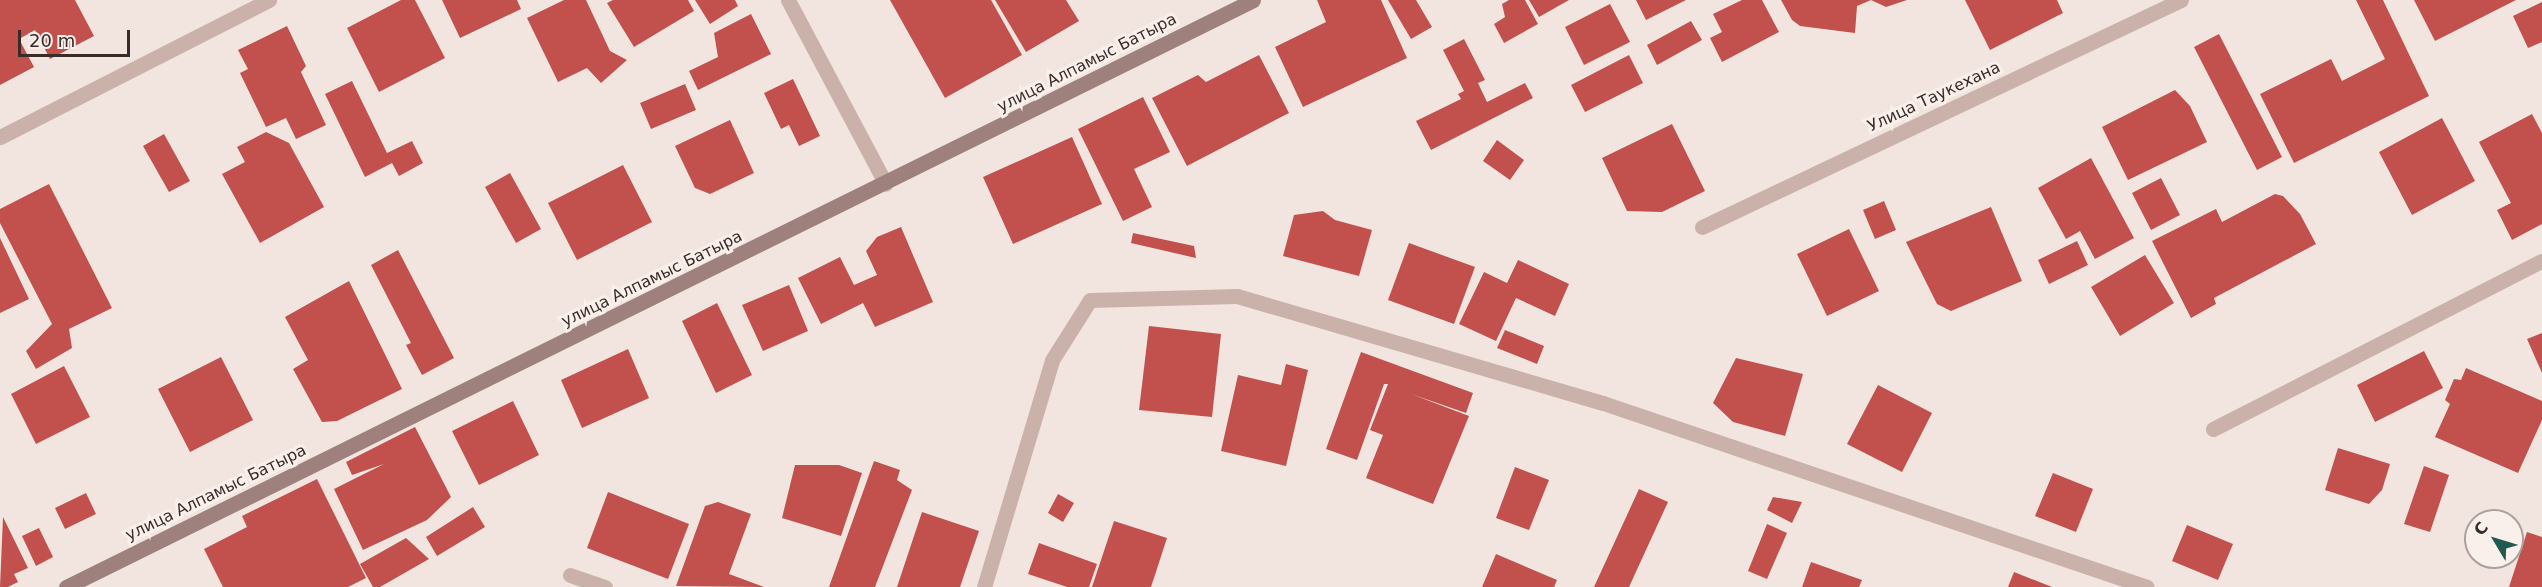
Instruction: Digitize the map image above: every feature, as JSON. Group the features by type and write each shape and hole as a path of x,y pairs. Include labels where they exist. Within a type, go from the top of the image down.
{"street":[{"path":"0,137 269,0"},
{"path":"788,0 886,184"},
{"name":"улица Алпамыс Батыра","path":"66,587 886,184 1253,0"},
{"name":"Улица Таукехана","path":"1702,226 2181,0"},
{"path":"2213,429 2542,261"},
{"path":"984,587 1052,360 1090,300 1237,296 1603,403 2147,587"},
{"path":"570,575 605,587"}],"building":[{"path":"0,0 75,0 94,36 50,59 35,30 19,39 34,67 0,85"},
{"path":"401,0 415,0 445,58 379,92 347,28"},
{"path":"442,0 517,0 521,9 460,38"},
{"path":"564,0 586,0 610,51 627,60 601,83 587,68 558,82 527,18"},
{"path":"613,0 688,0 694,11 634,47 607,3"},
{"path":"695,0 735,0 738,6 710,24"},
{"path":"890,0 991,0 1022,55 945,98"},
{"path":"995,0 1066,0 1079,21 1026,52"},
{"path":"1317,0 1381,0 1407,58 1303,107 1275,47 1326,22"},
{"path":"1388,0 1416,0 1432,27 1411,39"},
{"path":"1509,0 1525,0 1538,24 1504,43 1494,24 1505,17 1502,4"},
{"path":"1529,0 1569,0 1539,17"},
{"path":"1636,0 1686,0 1646,20"},
{"path":"1742,0 1762,0 1779,32 1722,62 1710,38 1722,32 1713,14"},
{"path":"1781,0 1871,0 1857,6 1855,33 1800,26 1792,20"},
{"path":"1871,0 1907,0 1886,7"},
{"path":"1965,0 2057,0 2063,13 1990,50"},
{"path":"2356,0 2383,0 2429,96 2294,163 2260,94 2331,59 2342,81 2385,59"},
{"path":"2414,0 2516,0 2435,41"},
{"path":"2542,2 2542,42 2528,48 2513,16"},
{"path":"1610,4 1630,42 1584,65 1565,27"},
{"path":"751,14 771,54 698,90 689,71 718,57 714,33"},
{"path":"1691,21 1702,40 1657,65 1647,45"},
{"path":"287,26 306,66 301,72 326,125 296,139 286,118 266,127 240,73 248,69 238,50"},
{"path":"2219,34 2282,157 2257,170 2194,47"},
{"path":"1464,39 1485,80 1478,83 1487,102 1525,83 1533,98 1431,150 1416,121 1461,99 1458,94 1464,91 1443,50"},
{"path":"1259,55 1289,113 1187,166 1152,98 1198,75 1206,82"},
{"path":"1629,55 1643,83 1585,112 1571,85"},
{"path":"793,79 820,136 799,146 789,125 781,129 764,93"},
{"path":"352,81 387,153 412,141 423,163 399,176 392,163 365,177 325,94"},
{"path":"685,84 696,110 651,129 640,103"},
{"path":"2175,90 2190,106 2207,142 2128,180 2102,127"},
{"path":"1143,97 1170,152 1134,169 1152,207 1123,221 1078,129"},
{"path":"2532,114 2542,133 2542,224 2512,240 2497,210 2511,203 2479,142"},
{"path":"2442,118 2475,181 2412,215 2379,152"},
{"path":"730,120 754,173 710,194 695,188 675,146"},
{"path":"1672,124 1705,191 1662,212 1627,211 1602,158"},
{"path":"266,132 289,143 324,207 260,243 222,174 245,162 237,147"},
{"path":"164,134 190,181 169,192 143,146"},
{"path":"1072,137 1102,204 1013,244 983,177"},
{"path":"1497,140 1524,160 1510,180 1483,161"},
{"path":"2091,158 2134,238 2095,259 2080,231 2066,239 2038,188"},
{"path":"623,165 652,222 577,260 548,203"},
{"path":"510,173 541,229 516,243 485,187"},
{"path":"2161,178 2180,215 2151,230 2132,193"},
{"path":"49,184 112,308 69,329 72,348 36,369 26,351 52,324 0,223 0,209"},
{"path":"2275,194 2283,196 2300,214 2316,244 2214,298 2216,304 2191,318 2152,241 2216,209 2222,222"},
{"path":"1884,201 1896,230 1875,239 1863,210"},
{"path":"1991,207 2022,281 1951,311 1937,304 1906,242"},
{"path":"1323,211 1335,220 1372,230 1359,276 1283,256 1294,215"},
{"path":"901,227 933,302 875,327 863,303 821,324 798,278 840,257 854,285 877,275 866,251 877,237"},
{"path":"1849,229 1879,291 1827,316 1797,254"},
{"path":"1133,233 1194,246 1196,258 1131,243"},
{"path":"0,238 29,299 0,313"},
{"path":"2077,241 2088,265 2049,284 2038,260"},
{"path":"1409,243 1475,267 1454,324 1388,300"},
{"path":"398,250 454,358 422,375 406,345 411,343 371,265"},
{"path":"2145,255 2174,303 2120,336 2091,287"},
{"path":"1518,260 1569,284 1555,316 1516,298 1496,341 1459,324 1484,272 1507,283"},
{"path":"349,281 402,389 337,421 322,422 293,369 308,360 285,317"},
{"path":"789,285 808,331 763,351 742,305"},
{"path":"717,303 752,375 716,393 682,321"},
{"path":"1149,326 1221,334 1212,417 1139,410"},
{"path":"1505,330 1544,346 1537,364 1497,348"},
{"path":"2542,333 2542,373 2527,339"},
{"path":"628,349 649,398 582,428 561,380"},
{"path":"2424,351 2443,388 2375,422 2357,385"},
{"path":"1361,352 1473,393 1466,413 1411,394 1469,416 1433,504 1366,478 1383,435 1370,430 1388,384 1384,384 1357,460 1326,449"},
{"path":"221,357 253,420 190,452 158,389"},
{"path":"1736,358 1803,374 1785,436 1733,422 1713,403"},
{"path":"1286,364 1308,370 1286,466 1221,451 1238,375 1281,385"},
{"path":"64,366 90,417 36,444 11,394"},
{"path":"2466,368 2542,401 2542,420 2518,473 2435,437 2450,404 2445,400 2454,379 2461,380"},
{"path":"1878,385 1932,413 1902,472 1847,444"},
{"path":"513,401 539,455 479,485 452,431"},
{"path":"415,427 451,497 427,520 363,550 334,489 384,464 352,475 346,462"},
{"path":"2338,448 2390,464 2382,490 2369,504 2325,490"},
{"path":"874,461 900,470 897,480 912,490 875,587 829,587"},
{"path":"795,465 839,465 862,473 841,536 782,518"},
{"path":"2424,466 2449,475 2430,532 2404,524"},
{"path":"1515,467 1549,480 1529,530 1496,518"},
{"path":"2053,473 2093,489 2076,532 2035,516"},
{"path":"317,479 366,578 348,587 223,587 204,549 247,527 242,516"},
{"path":"1639,489 1668,502 1629,587 1594,587"},
{"path":"608,492 689,524 668,579 587,548"},
{"path":"86,493 96,514 65,529 55,508"},
{"path":"1058,494 1074,503 1063,522 1048,513"},
{"path":"1773,497 1802,502 1792,523 1767,510"},
{"path":"718,502 751,514 729,574 764,587 676,586 705,506"},
{"path":"473,507 485,527 437,556 426,537"},
{"path":"922,512 979,531 960,587 897,587"},
{"path":"3,517 28,568 14,574 18,582 8,587 0,587"},
{"path":"1114,521 1167,538 1151,587 1092,587"},
{"path":"1767,524 1787,533 1767,579 1748,571"},
{"path":"2187,525 2233,544 2218,580 2172,561"},
{"path":"39,528 53,557 36,566 22,536"},
{"path":"2527,532 2542,537 2542,587 2509,587 2515,569 2524,569 2524,541"},
{"path":"406,538 429,559 380,587 373,587 360,564"},
{"path":"1039,543 1097,564 1089,587 1067,587 1028,574"},
{"path":"1496,554 1557,580 1554,587 1482,587"},
{"path":"1811,562 1862,580 1859,587 1802,587"},
{"path":"2014,572 2052,587 2008,587"}]}
